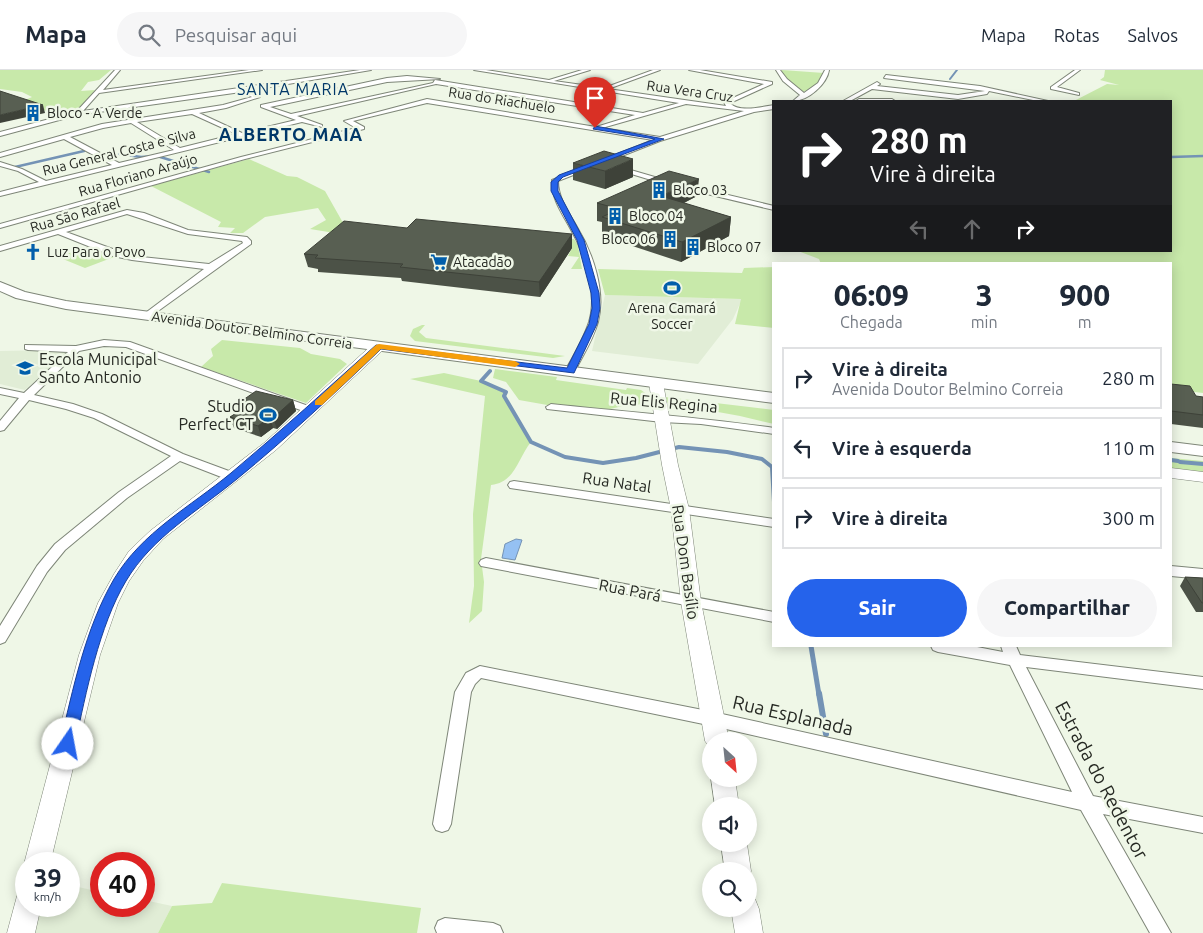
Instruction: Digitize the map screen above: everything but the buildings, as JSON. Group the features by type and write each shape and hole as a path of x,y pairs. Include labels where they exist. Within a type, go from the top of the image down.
{"main road":[{"name":"Avenida Doutor Belmino Correia","path":"0,287 21,295 58,304 772,398"},
{"path":"1172,447 1203,451"}],"street":[{"path":"78,113 118,70"},
{"path":"96,92 231,72 260,70"},
{"path":"0,134 78,113 253,89 368,70"},
{"name":"Rua Vera Cruz","path":"476,70 688,103 753,110"},
{"path":"546,81 588,70"},
{"path":"601,89 658,70"},
{"path":"691,70 718,72 770,84 726,103 727,106 734,108"},
{"path":"778,70 785,80 804,95"},
{"path":"797,100 820,85 827,76 827,70"},
{"path":"848,100 886,77 889,70"},
{"path":"1077,94 1053,88 1078,70"},
{"path":"231,72 240,78"},
{"path":"930,73 932,81"},
{"path":"886,77 995,90 1041,100"},
{"path":"264,106 387,80 407,78 436,80 644,116"},
{"path":"427,101 436,80"},
{"path":"290,116 436,80"},
{"path":"247,84 253,89"},
{"path":"870,87 952,96 968,96 995,90"},
{"path":"0,155 102,126 193,112 244,102 257,97 242,90"},
{"path":"1067,99 1084,90"},
{"path":"949,100 952,96"},
{"path":"197,97 224,106"},
{"name":"Rua do Riachuelo","path":"427,101 661,139"},
{"name":"Rua Floriano Araújo","path":"0,226 362,128 348,121 427,101"},
{"path":"244,102 264,106 320,126"},
{"path":"595,128 688,103"},
{"path":"570,371 593,324 596,308 595,293 580,240 555,191 554,186 557,178 661,139 753,110 772,107"},
{"path":"193,112 242,135"},
{"path":"64,116 83,121"},
{"name":"Rua General Costa e Silva","path":"0,194 302,120"},
{"path":"130,121 179,150"},
{"path":"92,124 102,126"},
{"path":"66,136 118,165"},
{"path":"599,162 663,182 772,208"},
{"path":"0,164 20,170 46,183"},
{"name":"Rua São Rafael","path":"0,249 127,212 141,215 172,228 188,232 244,239 247,244 211,267"},
{"path":"59,232 116,254 132,258 211,267"},
{"path":"147,316 211,267"},
{"path":"28,347 76,349 104,343 126,344 310,410"},
{"path":"40,852 64,761 83,676 107,606 120,580 137,555 170,524 233,477 310,410 379,346"},
{"path":"0,428 26,397 76,349"},
{"name":"Rua Dom Basílio","path":"656,383 670,465 680,509 691,602 715,732"},
{"path":"0,391 69,406 98,416 179,456 233,477"},
{"name":"Rua Elis Regina","path":"551,407 662,419 701,421 772,431"},
{"path":"0,638 42,569 60,547 122,495 179,456"},
{"path":"1172,473 1203,477"},
{"name":"Rua Natal","path":"514,485 772,522"},
{"name":"Rua Pará","path":"486,563 772,617"},
{"path":"1172,571 1203,574"},
{"path":"949,647 1012,653 1203,683"},
{"name":"Estrada do Redentor","path":"1012,653 1087,803 1161,933"},
{"name":"Rua Esplanada","path":"442,824 463,692 468,680 480,672 713,719 1087,803 1203,824"},
{"path":"21,933 25,917"},
{"path":"746,917 749,933"},
{"path":"444,928 493,933"}],"shaded area":[{"path":"605,295 742,299 733,319 698,364 592,351"},
{"name":"Escola Municipal Santo Antonio","path":"70,350 25,390 0,384 0,351"},
{"path":"80,887 90,890 90,917 155,917 155,902 172,906 158,933 34,933 38,917 80,917"}],"green space":[{"path":"0,70 111,70 99,80 88,82 81,91 95,90 79,110 58,116 23,101 32,97 22,92 0,89"},
{"path":"782,70 824,73 825,76 817,86 803,92 782,74"},
{"path":"1105,70 1203,70 1203,393 1172,389 1172,262 820,262 819,259 801,252 1172,252 1172,100 1076,100 1107,84 1119,85 1100,80 1104,77"},
{"path":"249,159 287,176 297,177 325,191 342,221 352,229 419,229 574,239 578,245 582,269 571,269 579,257 568,256 572,248 347,235 310,229 326,220 318,208 265,217 243,233 230,233 235,228 218,227 221,222 151,186"},
{"path":"87,247 114,257 85,268 58,257"},
{"name":"Arena Camará Soccer","path":"772,267 772,328 735,324 741,299 605,295 598,269 742,273 744,268"},
{"path":"425,325 419,332 426,338 565,356 553,358 415,341 410,336 413,329"},
{"path":"222,340 300,348 311,354 340,359 347,364 306,403 201,367 213,356 211,349"},
{"path":"495,369 557,377 556,380 626,390 627,388 641,390 648,395 649,405 631,404 606,410 553,406 519,400 506,382 493,378"},
{"path":"444,373 481,381 499,387 506,392 504,396 531,442 511,475 506,480 491,485 481,559 484,582 482,611 469,623 474,586 473,514 485,396 410,379"},
{"path":"665,397 772,410 772,424 740,416 663,402"},
{"path":"1172,458 1203,461 1203,473 1172,469"},
{"path":"222,883 421,908 417,933 158,933 172,906 212,903"}],"water":[{"path":"516,539 522,540 515,560 502,558 505,544"}],"waterway":[{"path":"950,79 957,70"},
{"path":"15,167 84,151"},
{"path":"119,154 141,157 157,156 209,172"},
{"path":"1172,157 1203,156"},
{"path":"490,371 481,381 506,392 504,396 531,442 565,457 603,463 636,458 679,447 727,452 762,459 772,467"},
{"path":"1172,460 1178,461"},
{"path":"1180,462 1203,464"},
{"path":"811,647 819,695"},
{"path":"819,693 826,734"}],"slow traffic":[{"path":"318,403 379,346 515,364"}],"place":[{"name":"Bloco - A Verde","path":"33,113"},
{"name":"Bloco 03","path":"659,190"},
{"name":"Bloco 04","path":"615,216"},
{"name":"Bloco 06","path":"670,239"},
{"name":"Bloco 07","path":"693,247"},
{"name":"Luz Para o Povo","path":"33,252"},
{"name":"Atacadão","path":"439,262"},
{"name":"Arena Camará Soccer","path":"672,288"},
{"name":"Escola Municipal Santo Antonio","path":"25,368"},
{"name":"Studio Perfect CT","path":"268,415"}],"district":[{"name":"SANTA MARIA","path":"293,89"},
{"name":"ALBERTO MAIA","path":"291,134"}],"route":[{"path":"68,744 83,676 107,606 120,580 137,555 170,524 233,477 310,410 379,346 570,371 593,324 596,308 595,293 580,240 555,191 554,182 561,176 661,139 595,128"}]}
